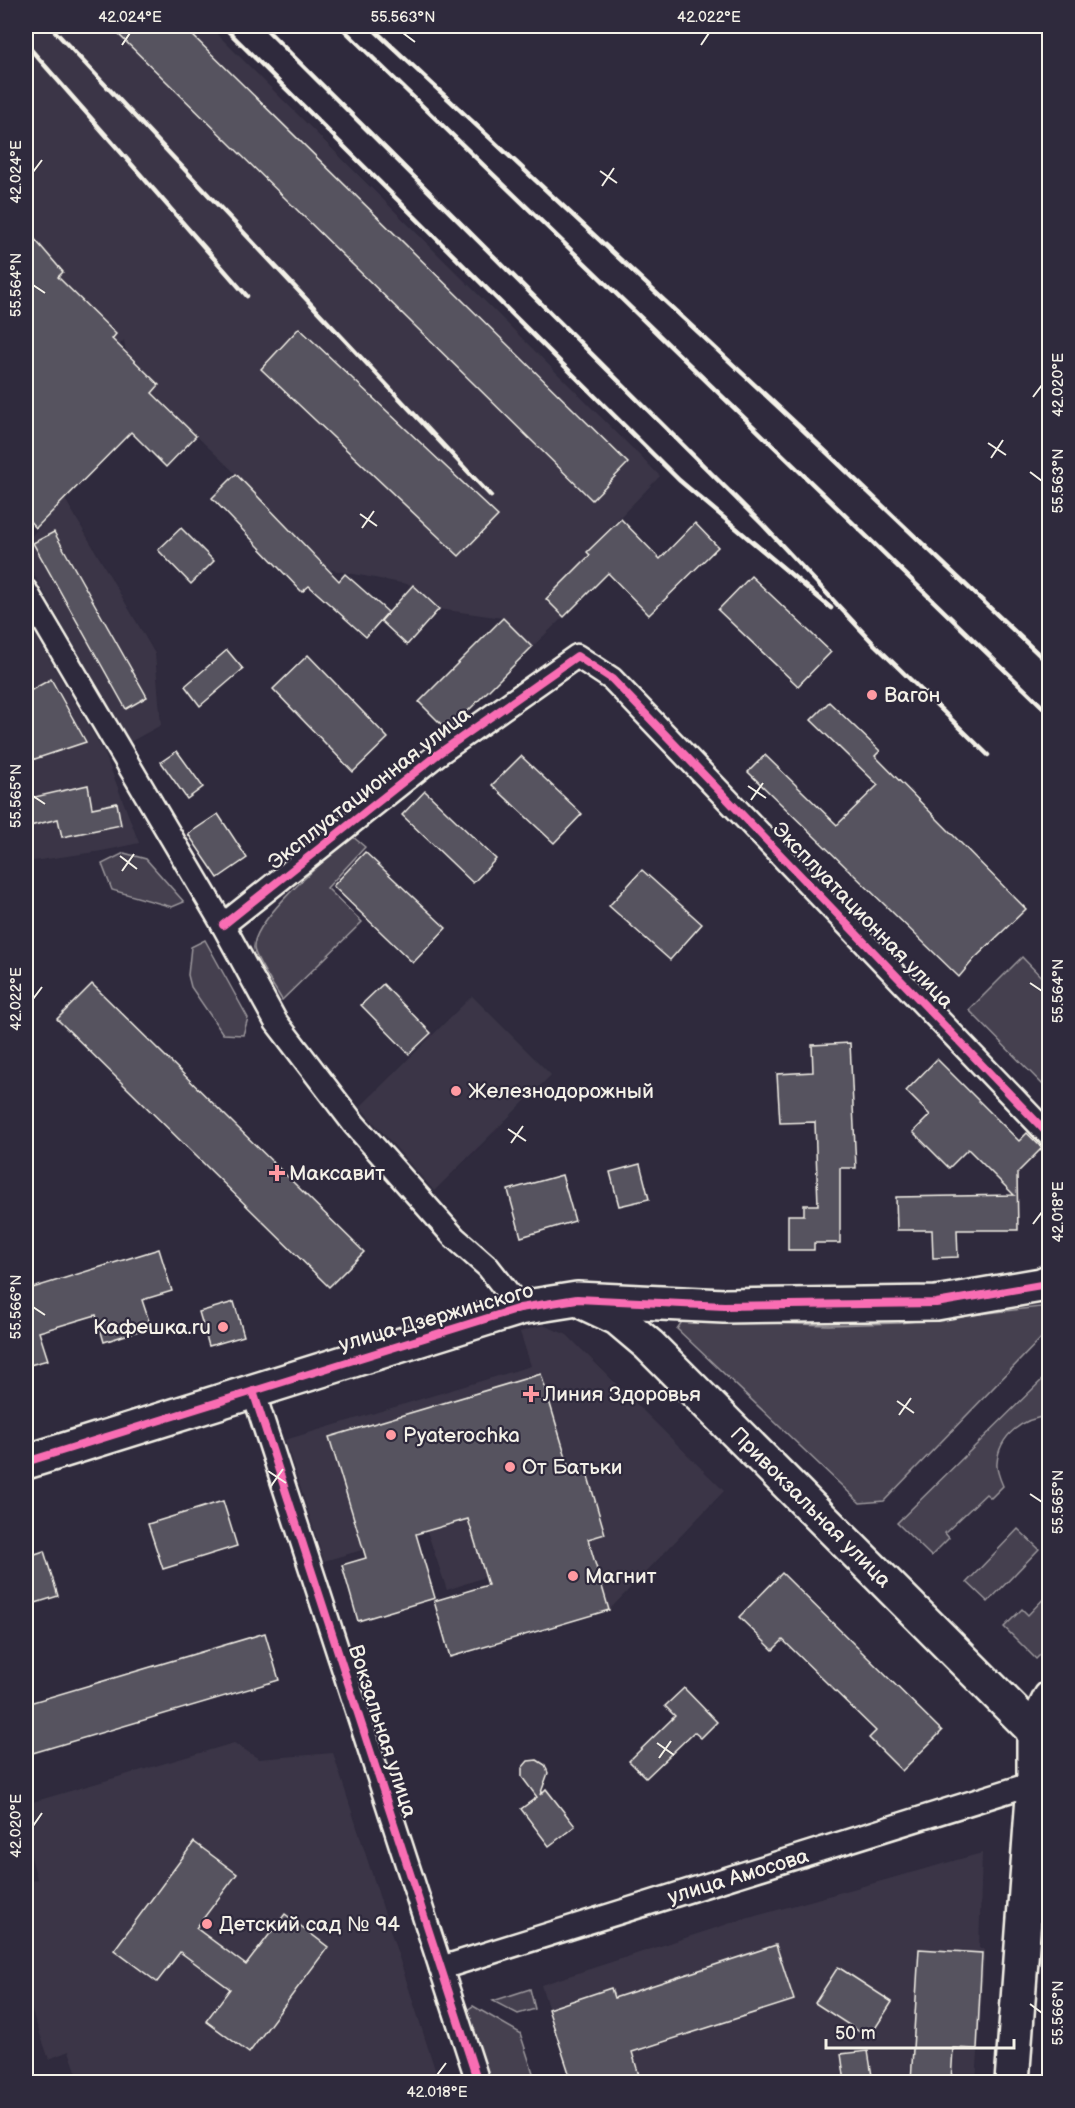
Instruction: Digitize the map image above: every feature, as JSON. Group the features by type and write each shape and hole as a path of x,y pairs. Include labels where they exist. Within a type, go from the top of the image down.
{"street":[{"path":"26,591 223,925 276,1022 354,1124 454,1238 488,1267 520,1308"},
{"name":"Эксплуатационная улица","path":"223,925 438,754 577,656 612,679 1050,1136"},
{"name":"улица Дзержинского","path":"26,1462 520,1308 578,1299 724,1306 936,1302 1041,1285 1050,1281"},
{"name":"Привокзальная улица","path":"578,1299 617,1318 649,1345 1042,1738"},
{"path":"649,1345 664,1321 693,1304"},
{"name":"Вокзальная улица","path":"254,1391 478,2082"},
{"path":"1012,2082 1034,1784 1050,1698"},
{"name":"улица Амосова","path":"441,1968 1034,1784"}],"shaded area":[{"path":"26,26 209,26 660,476 587,551 590,555 571,573 584,586 579,592 584,597 532,647 503,618 439,609 412,585 327,569 236,474 152,393 159,385 126,352 124,340 26,446"},
{"path":"65,499 155,654 161,725 128,743 26,560 26,542"},
{"path":"26,619 105,754 139,843 26,862"},
{"path":"352,836 365,847 327,888 362,922 282,1000 255,952 257,936 278,905"},
{"path":"124,853 146,859 184,902 172,907 112,890 102,864"},
{"path":"205,940 248,1018 243,1035 223,1034 191,987 188,975 191,947"},
{"path":"1022,957 1049,985 1049,1078 1043,1085 969,1010"},
{"name":"Железнодорожный","path":"472,996 551,1075 434,1191 360,1107"},
{"path":"1049,1306 1049,1330 884,1501 860,1503 677,1329 683,1320 828,1325 899,1323"},
{"path":"543,1325 567,1335 724,1491 609,1610 510,1579 488,1585 485,1577 447,1590 427,1531 324,1561 285,1440 531,1366 520,1332"},
{"path":"1049,1373 1049,1416 1030,1420 1007,1436 1002,1444 997,1463 1003,1486 991,1498 986,1494 945,1533 949,1538 931,1556 897,1523"},
{"path":"1018,1529 1039,1549 988,1602 967,1582"},
{"path":"1049,1593 1049,1646 1036,1659 1004,1627 1022,1609 1028,1615"},
{"name":"Детский сад № 94","path":"234,1743 259,1759 333,1753 439,2082 80,2082 69,2051 49,2059 26,1995 26,1884 37,1879 26,1838 26,1804"},
{"path":"982,1853 979,1948 985,1949 976,2082 572,2082 541,1985 731,1923"},
{"path":"530,1989 535,2009 518,2014 493,2001"},
{"path":"473,2006 520,2033 536,2082 489,2082 466,2011"}],"building":[{"path":"110,26 183,26 628,463 592,500"},
{"path":"26,229 63,272 58,277 116,334 112,339 159,385 152,393 196,436 166,467 131,432 36,528 26,517"},
{"path":"299,328 498,516 459,556 261,369"},
{"path":"236,474 339,581 345,574 388,612 366,637 309,586 302,592 212,498"},
{"path":"621,519 660,559 695,523 718,547 649,615 608,573 564,617 546,599 590,555 587,552"},
{"path":"181,528 214,561 191,584 158,550"},
{"path":"54,532 147,697 126,709 33,543"},
{"path":"751,576 831,652 798,686 718,610"},
{"path":"413,585 439,609 407,645 381,621"},
{"path":"503,618 532,647 448,731 419,702"},
{"path":"227,650 243,669 200,706 185,686"},
{"path":"308,655 388,738 353,772 273,689"},
{"path":"51,679 86,742 26,762 26,693"},
{"path":"829,702 880,751 875,756 1026,909 974,959 959,977 748,772 765,755 837,825 878,785 811,720"},
{"path":"177,751 203,787 187,799 161,762"},
{"path":"521,756 582,814 554,843 492,785"},
{"path":"88,785 92,808 117,803 121,825 62,837 58,819 26,827 26,799"},
{"path":"425,791 496,859 473,883 402,815"},
{"path":"218,814 247,858 218,878 188,834"},
{"path":"365,852 446,928 413,963 333,886"},
{"path":"642,870 702,924 670,960 609,906"},
{"path":"92,984 364,1252 329,1287 57,1019"},
{"path":"383,984 431,1033 409,1054 361,1005"},
{"path":"850,1043 856,1168 840,1168 840,1243 814,1243 814,1250 788,1250 788,1215 804,1215 804,1205 818,1205 815,1122 780,1123 777,1074 813,1072 812,1045"},
{"path":"937,1059 1019,1141 1027,1133 1042,1148 1017,1173 1018,1230 957,1230 958,1257 933,1258 932,1230 897,1230 896,1197 1014,1195 968,1149 949,1168 913,1132 930,1115 906,1091"},
{"path":"640,1164 649,1199 619,1206 610,1172"},
{"path":"562,1175 575,1221 521,1237 508,1190"},
{"path":"159,1249 172,1291 142,1300 151,1327 104,1342 96,1315 39,1332 48,1360 26,1366 26,1290"},
{"path":"234,1302 244,1336 209,1346 199,1312"},
{"path":"541,1374 569,1467 584,1463 605,1534 588,1539 609,1610 450,1657 434,1601 488,1585 468,1519 416,1534 435,1598 358,1621 342,1565 366,1558 329,1437"},
{"path":"223,1501 237,1546 163,1569 148,1524"},
{"path":"44,1551 58,1596 26,1606 26,1557"},
{"path":"782,1573 942,1731 902,1771 869,1738 876,1731 783,1640 773,1650 739,1617"},
{"path":"265,1633 279,1680 26,1755 26,1704"},
{"path":"684,1688 717,1722 701,1738 694,1732 646,1778 629,1761 675,1716 665,1706"},
{"path":"537,1760 545,1765 548,1773 540,1795 546,1789 575,1826 549,1846 521,1809 537,1797 522,1777 522,1768 528,1761"},
{"path":"194,1842 237,1874 196,1928 246,1965 285,1914 328,1947 249,2053 206,2021 230,1989 180,1952 157,1982 114,1950"},
{"path":"776,1945 794,2000 632,2052 641,2082 572,2082 548,2009 611,1988 614,1998"},
{"path":"919,1949 982,1953 977,2049 953,2048 951,2082 911,2082"},
{"path":"838,1967 892,2002 869,2038 815,2003"},
{"path":"868,2051 873,2082 845,2082 841,2054"}],"railway":[{"path":"50,26 491,496"},
{"path":"223,26 679,480 831,608"},
{"path":"263,26 763,525 875,645 988,755"},
{"path":"340,26 1050,714"},
{"path":"370,26 801,428 1050,665"},
{"path":"26,44 247,296"}],"cycle path":[{"path":"223,925 438,754 577,656 612,679 1050,1136"},
{"path":"26,1462 520,1308 577,1299 724,1306 936,1303 1041,1285 1050,1281"},
{"path":"253,1391 478,2082"}],"place":[{"name":"Вагон","path":"872,695"},
{"name":"Железнодорожный","path":"456,1091"},
{"name":"Максавит","path":"277,1173"},
{"name":"Кафешка.ru","path":"223,1327"},
{"name":"Линия Здоровья","path":"531,1394"},
{"name":"Pyaterochka","path":"391,1435"},
{"name":"От Батьки","path":"510,1467"},
{"name":"Магнит","path":"573,1576"},
{"name":"Детский сад № 94","path":"207,1924"}]}
